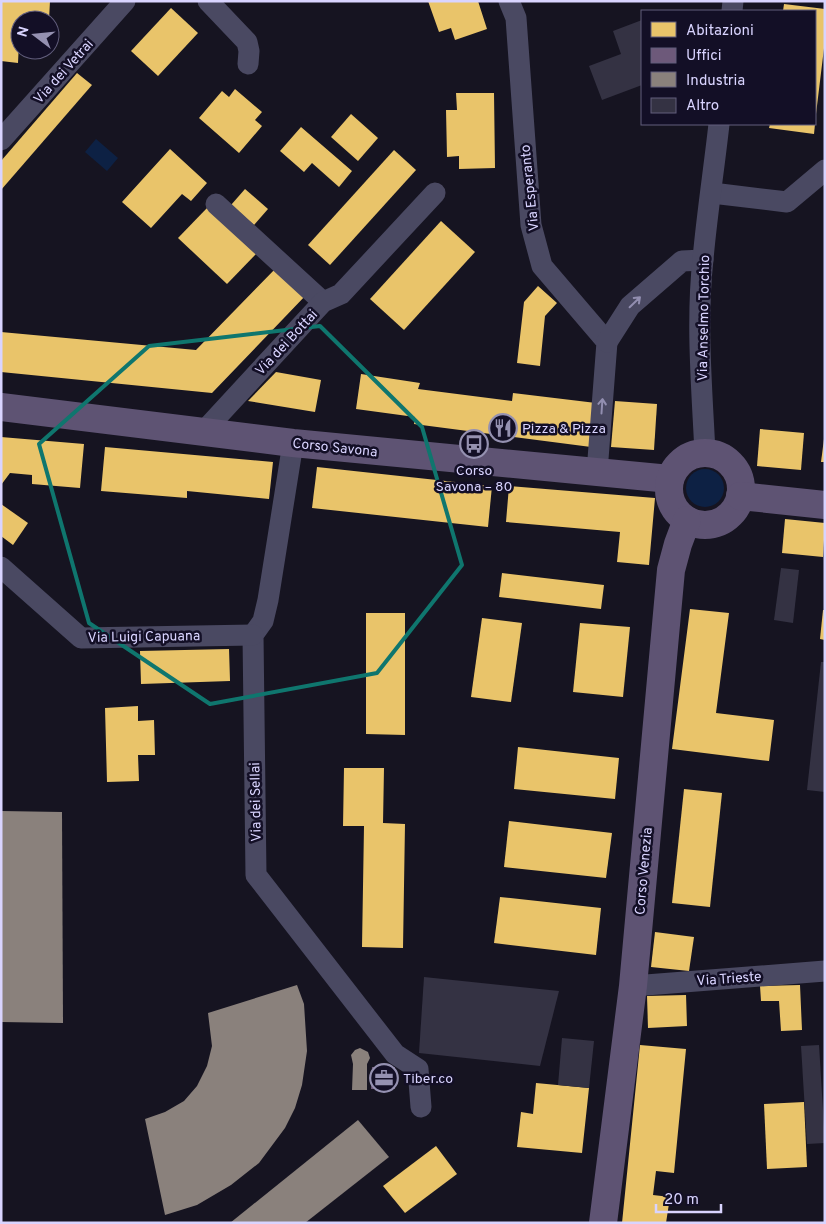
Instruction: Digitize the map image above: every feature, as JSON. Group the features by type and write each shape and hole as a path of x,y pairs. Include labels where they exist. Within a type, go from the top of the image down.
{"main road":[{"name":"Corso Savona","path":"1,407 292,443 670,479"},
{"path":"705,453 715,454 725,459 738,475 740,486 740,496 736,507 719,522 709,525 687,520 678,513 672,502 669,490 670,479 675,468 683,460 705,453"},
{"path":"740,496 825,505"},
{"name":"Corso Venezia","path":"603,1223 633,986 671,570 687,520"}],"street":[{"name":"Via dei Vetrai","path":"1,140 125,1"},
{"path":"208,1 247,42 249,51 248,64"},
{"name":"Via Esperanto","path":"509,1 516,18 531,225 542,266 607,342"},
{"name":"Via Anselmo Torchio","path":"705,453 700,354 702,260 712,193 719,125"},
{"path":"712,193 787,202 825,170"},
{"name":"Via dei Bottai","path":"204,431 324,302 341,294 435,193"},
{"path":"216,204 324,302"},
{"path":"597,472 607,342 630,306 682,261 702,260"},
{"path":"253,635 264,621 292,443"},
{"name":"Via Luigi Capuana","path":"1,566 81,638 253,635"},
{"name":"Via dei Sellai","path":"253,635 256,875 395,1054 418,1069 420,1107"},
{"name":"Via Trieste","path":"633,986 825,971"}],"highlighted area":[{"path":"320,326 422,427 462,565 377,673 210,704 89,623 39,444 149,346"}],"water":[{"path":"96,139 118,158 107,171 85,152"},
{"path":"705,469 719,474 724,488 719,502 705,507 691,502 686,488 691,474"}],"building: Abitazioni":[{"path":"1,1 50,1 50,10 10,10 10,60 18,60 18,63 1,61"},
{"path":"428,1 478,1 487,29 455,40 451,28 439,32"},
{"path":"784,4 825,9 825,40 816,114 816,10 783,10"},
{"path":"171,8 198,33 158,76 131,51"},
{"path":"77,73 92,85 1,190 1,161"},
{"path":"235,89 262,112 255,120 262,126 239,153 199,118 222,91 229,97"},
{"path":"456,93 494,93 495,168 459,169 459,156 447,157 446,110 457,110"},
{"path":"351,114 378,138 358,161 331,137"},
{"path":"770,125 815,125 814,134 769,128"},
{"path":"301,127 352,171 339,187 312,163 304,172 280,151"},
{"path":"170,149 207,183 191,201 182,194 151,228 122,202"},
{"path":"394,150 416,170 330,265 308,245"},
{"path":"245,189 268,209 254,225 231,205"},
{"path":"207,208 256,254 227,284 178,238"},
{"path":"441,221 475,252 404,330 370,299"},
{"path":"278,266 307,294 212,393 1,372 1,332 196,350"},
{"path":"538,286 557,303 545,316 540,366 517,363 524,302"},
{"path":"276,372 321,380 315,412 248,401"},
{"path":"361,374 420,383 418,389 512,401 513,393 596,403 591,447 414,424 415,417 356,409"},
{"path":"615,401 657,404 654,450 611,447"},
{"path":"760,429 804,433 801,470 757,466"},
{"path":"1,437 84,444 80,488 32,484 32,475 10,473 1,485"},
{"path":"824,439 825,462 821,462"},
{"path":"105,447 273,462 269,499 187,491 187,498 101,491"},
{"path":"317,467 492,486 488,527 312,508"},
{"path":"509,486 655,498 649,565 617,562 620,532 506,522"},
{"path":"1,504 28,523 13,545 1,536"},
{"path":"785,519 825,523 823,557 782,553"},
{"path":"502,573 604,585 601,609 499,597"},
{"path":"690,609 729,613 716,713 774,720 769,761 672,749"},
{"path":"823,610 825,610 825,640 820,639"},
{"path":"366,613 405,613 405,735 366,734"},
{"path":"482,618 522,623 511,702 471,697"},
{"path":"580,623 630,627 623,697 573,692"},
{"path":"229,649 230,681 141,684 140,651"},
{"path":"138,706 138,721 154,720 155,755 138,755 139,781 107,782 105,708"},
{"path":"518,747 619,758 615,799 514,789"},
{"path":"344,768 384,768 383,823 405,824 403,948 362,947 364,826 343,826"},
{"path":"684,789 722,793 710,907 672,903"},
{"path":"509,821 612,833 606,878 504,867"},
{"path":"500,897 601,908 596,955 494,943"},
{"path":"655,932 694,937 689,971 651,967"},
{"path":"800,985 802,1030 781,1031 779,1001 761,1001 760,986"},
{"path":"686,995 687,1026 648,1028 647,996"},
{"path":"640,1045 686,1049 674,1173 656,1171 653,1195 670,1197 666,1223 622,1223"},
{"path":"536,1083 589,1088 582,1153 517,1147 521,1112 533,1114"},
{"path":"804,1102 807,1167 767,1169 764,1104"},
{"path":"436,1146 457,1174 405,1213 383,1186"}],"building: Uffici":[{"path":"372,1067 395,1067 395,1089 371,1089"}],"building: Industria":[{"path":"1,811 62,812 63,1023 1,1022"},
{"path":"297,985 304,1004 307,1051 302,1085 295,1108 285,1128 259,1163 231,1185 197,1205 165,1215 145,1119 165,1112 184,1101 197,1086 207,1066 212,1046 208,1013"},
{"path":"360,1048 368,1052 370,1058 367,1064 367,1090 352,1090 353,1064 351,1055"},
{"path":"358,1120 389,1157 305,1223 230,1223"}],"building: Altro":[{"path":"641,20 641,85 602,100 589,66 621,54 613,31"},
{"path":"781,568 799,570 793,623 774,620"},
{"path":"821,662 825,662 825,792 807,790"},
{"path":"424,977 559,991 540,1066 419,1053"},
{"path":"562,1038 594,1041 589,1088 558,1085"},
{"path":"819,1045 825,1143 807,1144 801,1046"}],"place":[{"name":"Pizza & Pizza","path":"503,428"},
{"name":"Corso Savona – 80","path":"474,444"},
{"name":"Tiber.co","path":"384,1078"}]}
